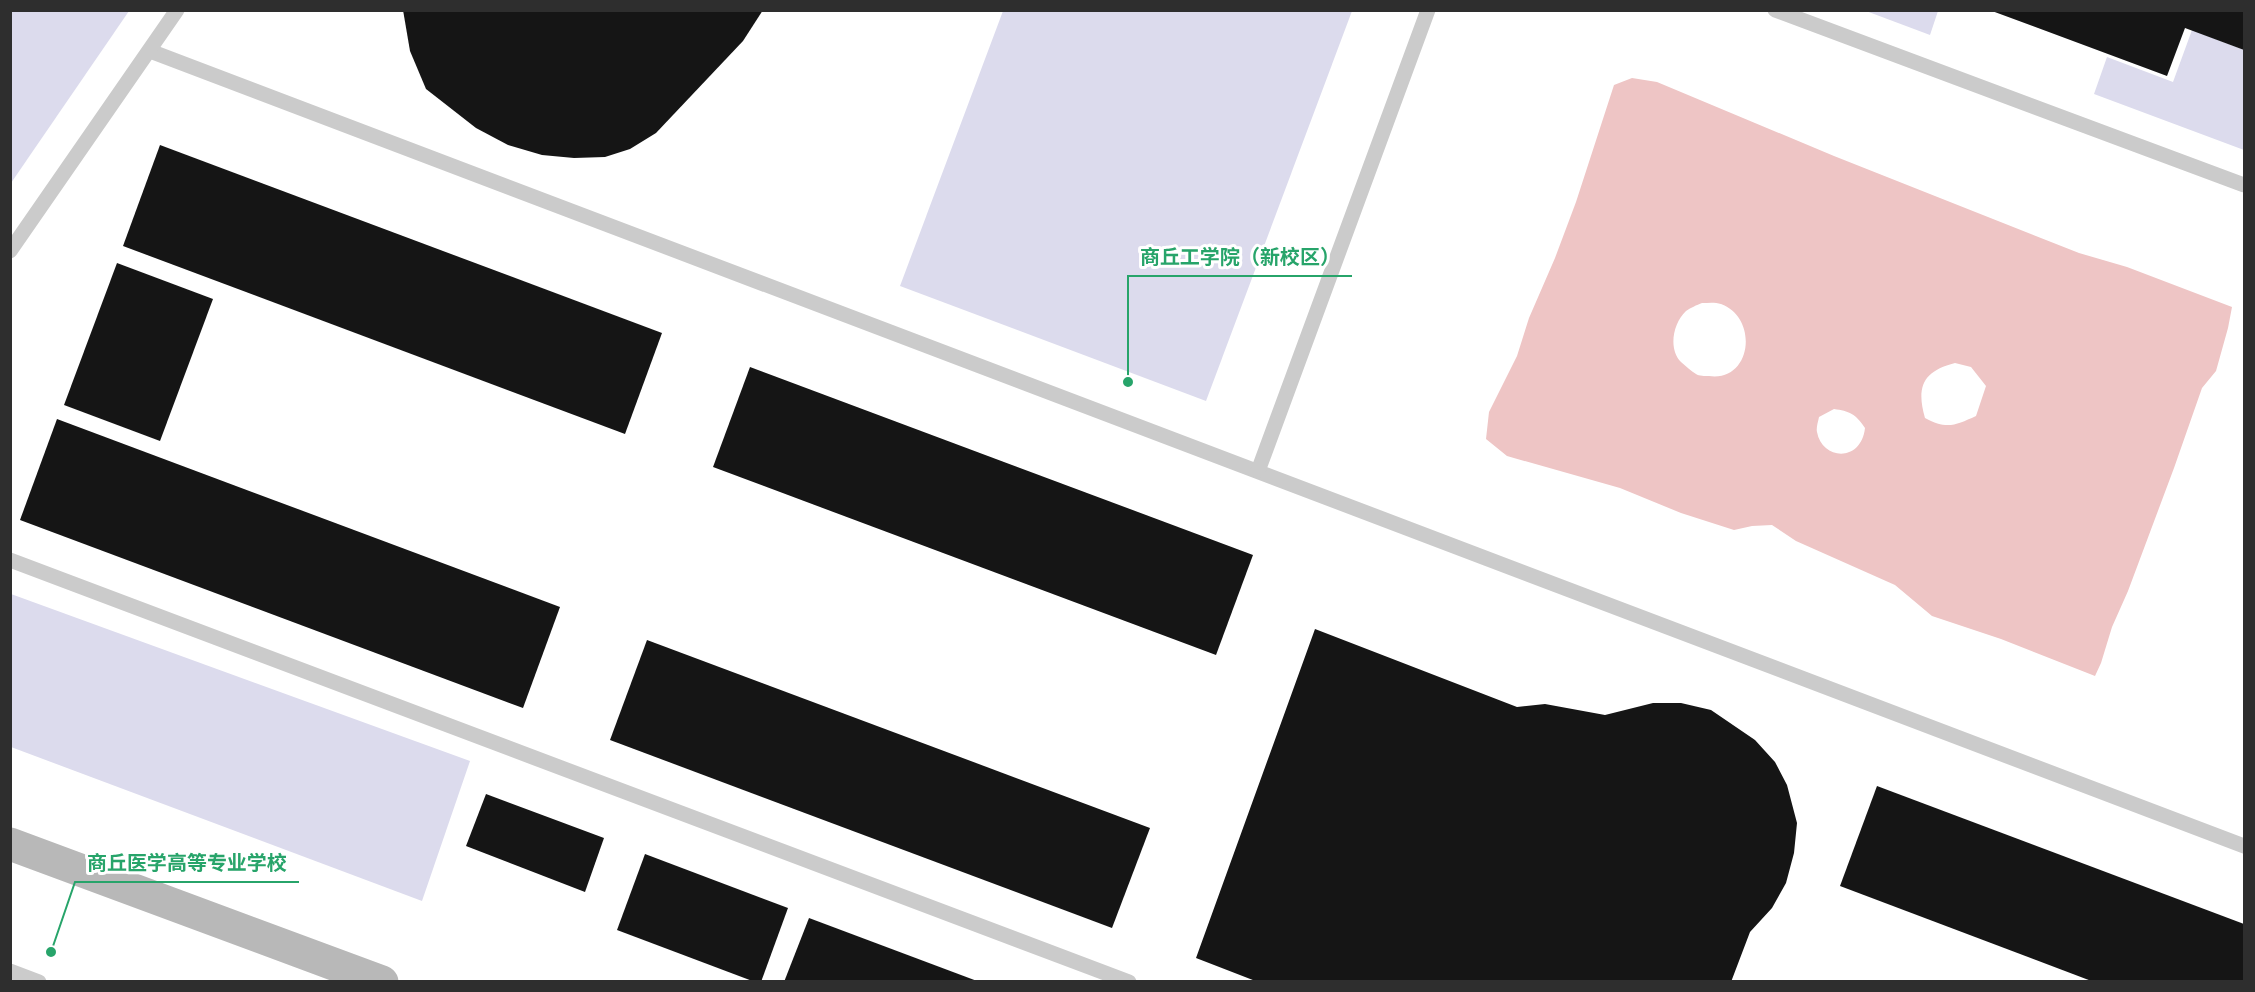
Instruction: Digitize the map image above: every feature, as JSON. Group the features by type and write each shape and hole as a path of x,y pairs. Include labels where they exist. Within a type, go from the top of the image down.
{"street":[{"path":"10,844 382,981"}],"lane":[{"path":"10,251 177,10"},
{"path":"1258,471 1428,10"},
{"path":"1775,10 2244,185"},
{"path":"150,51 2244,846"},
{"path":"10,560 1129,981"},
{"path":"10,971 39,981"}],"shaded area":[{"path":"10,11 129,11 11,183"},
{"path":"1003,11 1352,11 1206,401 900,286"},
{"path":"1866,11 1938,11 1930,35"},
{"path":"2192,30 2244,50 2244,150 2094,94 2107,57 2173,82"},
{"path":"1632,78 1657,82 1834,156 2079,253 2127,267 2232,307 2216,371 2202,388 2095,676 2001,639 1932,616 1895,585 1796,541 1772,525 1734,530 1681,513 1620,488 1507,456 1486,439 1489,412 1517,356 1529,318 1555,258 1614,85","holes":["1702,303 1719,303 1733,311 1741,322 1745,335 1742,360 1734,369 1723,375 1697,375 1681,362 1674,350 1673,343 1678,322 1686,311","1955,363 1971,367 1986,386 1976,416 1951,425 1939,424 1925,418 1922,407 1921,397 1925,382 1929,376 1944,366","1834,409 1852,414 1865,428 1857,447 1841,454 1826,448 1820,441 1817,430 1819,417"]},
{"path":"11,594 470,761 422,901 11,747"}],"building":[{"path":"403,10 763,10 743,41 656,133 630,149 605,157 574,158 542,155 508,145 476,128 426,89 410,51"},
{"path":"2244,10 2244,50 2185,28 2167,76 1992,11"},
{"path":"160,145 662,333 625,434 123,246"},
{"path":"117,263 213,299 160,441 64,405"},
{"path":"750,367 1253,555 1216,655 713,467"},
{"path":"57,419 560,607 523,708 20,520"},
{"path":"1315,629 1517,707 1545,704 1605,715 1653,703 1681,703 1711,710 1755,740 1775,762 1787,785 1797,823 1794,853 1786,883 1772,908 1750,932 1731,982 1258,982 1196,958"},
{"path":"647,640 1150,828 1112,928 610,740"},
{"path":"1877,786 2244,924 2244,982 2094,982 1840,886"},
{"path":"486,794 604,838 585,892 466,846"},
{"path":"645,854 788,908 761,982 755,982 617,930"},
{"path":"809,918 977,981 977,982 784,982"}],"place":[{"name":"商丘工学院（新校区）","path":"1128,382"},
{"name":"商丘医学高等专业学校","path":"51,952"}]}
